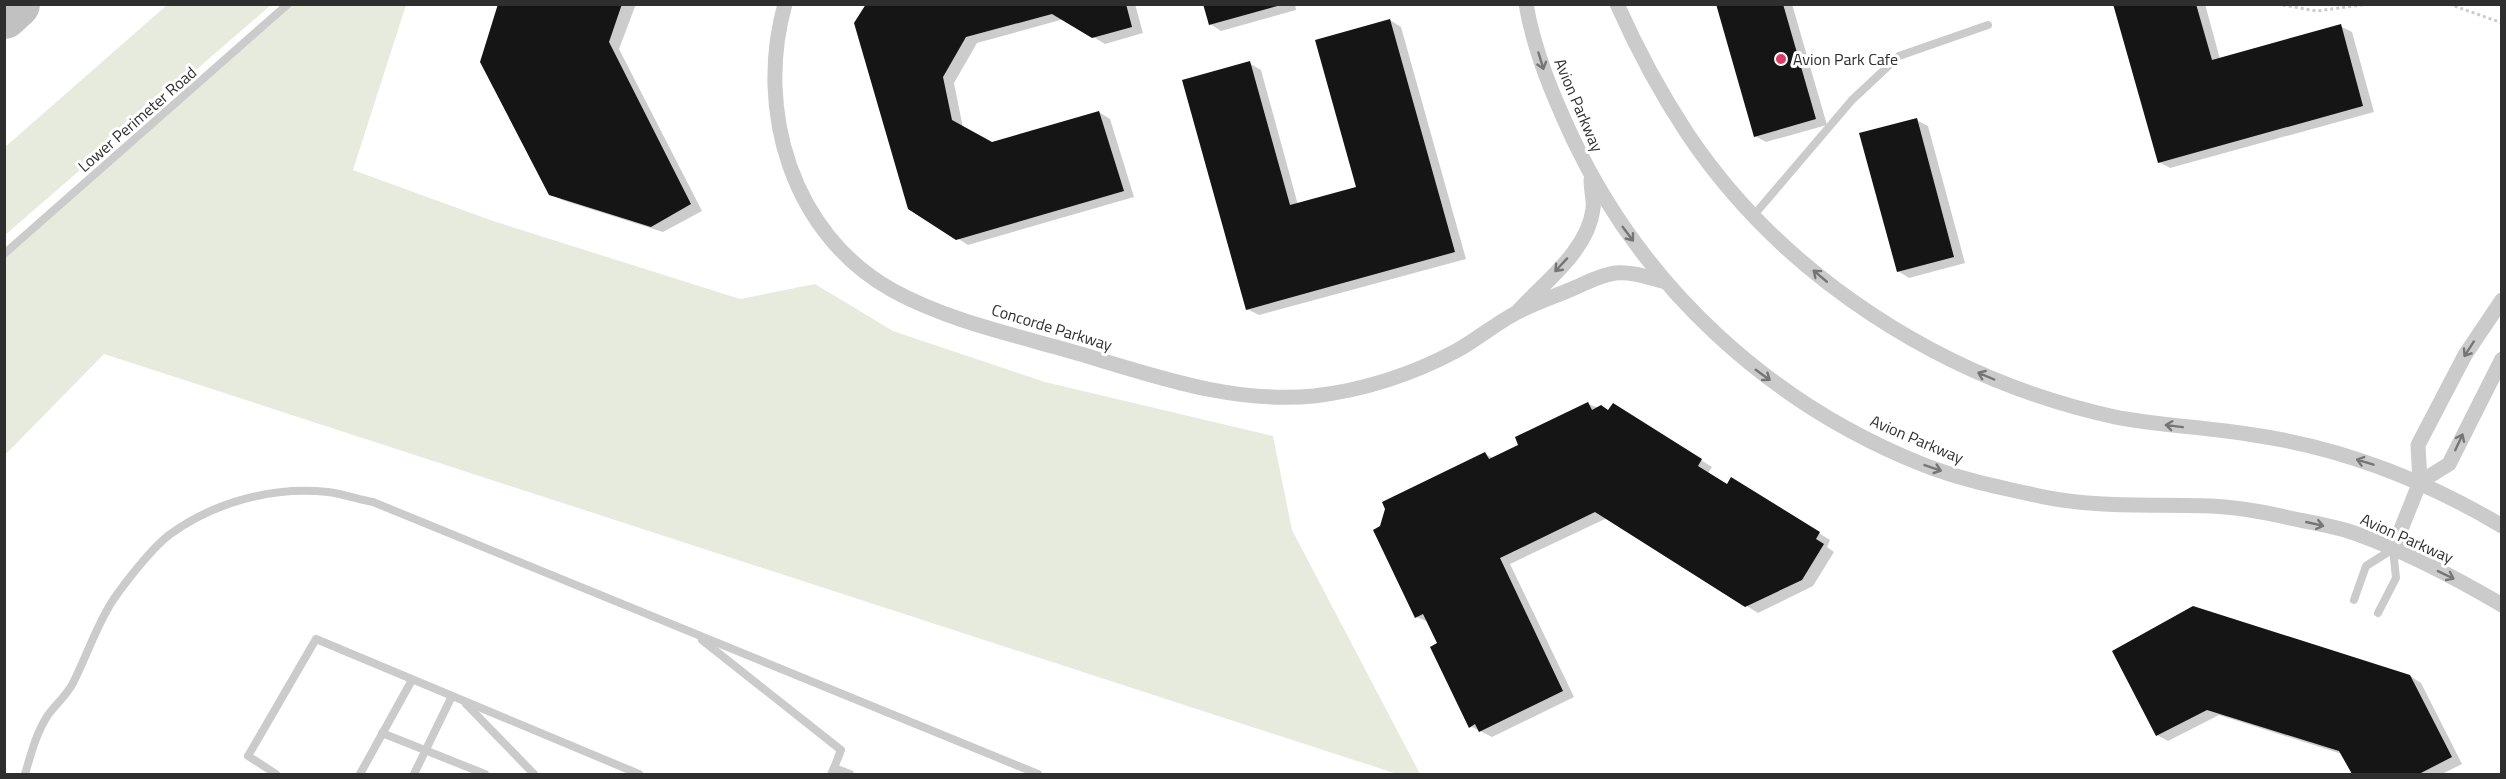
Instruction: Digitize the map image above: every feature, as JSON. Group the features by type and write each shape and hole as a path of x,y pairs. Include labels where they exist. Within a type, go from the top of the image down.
{"street":[{"name":"Concorde Parkway","path":"785,4 774,61 774,98 785,155 798,189 830,237 845,254 880,282 909,299 941,312 1162,378 1221,393 1282,398 1337,392 1389,381 1457,350 1515,314 1603,276 1619,272 1666,282"},
{"name":"Avion Parkway","path":"1526,4 1541,63 1556,103 1590,175 1625,231 1666,282 1730,348 1799,401 1876,444 1925,465 1966,479 2082,503 2212,506 2258,511 2354,533 2393,549 2473,588 2502,605"},
{"path":"1617,4 1660,92 1688,135 1719,176 1791,252 1831,285 1918,343 1965,367 2013,387 2064,404 2115,417 2255,435 2322,448 2381,466 2465,504 2502,526"},
{"name":"Concorde Parkway","path":"1515,314 1574,252 1588,230 1593,207 1590,175"},
{"path":"2393,549 2420,482 2418,444 2465,355 2502,300"},
{"path":"2420,482 2449,464 2494,370 2502,359"}],"lane":[{"name":"Lower Perimeter Road","path":"4,254 288,4"},
{"path":"1754,215 1852,100 1899,56 1988,25"},
{"path":"25,774 34,744 48,716 71,687 116,595 168,536 195,519 225,505 257,496 292,492 329,492 373,502 1038,774"},
{"path":"2354,600 2366,566 2393,549 2396,578 2378,613"},
{"path":"694,633 840,750 833,771 850,774"},
{"path":"276,774 248,756 316,639 630,773 639,774"},
{"path":"360,774 412,680"},
{"path":"414,774 452,696"},
{"path":"463,701 534,774"},
{"path":"382,733 485,774"}],"path":[{"path":"2277,4 2317,11 2368,4"},
{"path":"2449,4 2502,23"}],"shaded area":[{"path":"167,5 271,5 5,235 5,147"},
{"path":"288,5 406,5 353,170 493,221 740,299 815,284 893,331 1045,382 1273,436 1292,530 1420,774 1397,774 104,354 5,455 5,254"}],"building":[{"path":"498,4 622,4 609,42 691,204 651,227 549,195 480,62"},
{"path":"866,4 1126,4 1132,27 1092,38 1052,14 966,37 943,77 952,120 992,142 1099,111 1124,191 956,240 908,209 854,23"},
{"path":"1203,4 1281,4 1281,5 1209,25"},
{"path":"1716,4 1783,4 1816,119 1754,137"},
{"path":"2113,4 2196,4 2212,60 2341,24 2363,106 2158,163"},
{"path":"1390,19 1455,252 1246,310 1182,80 1250,61 1290,205 1356,187 1315,40"},
{"path":"1917,118 1954,257 1897,272 1859,133"},
{"path":"1588,402 1592,410 1601,405 1608,410 1613,403 1702,459 1698,466 1727,484 1731,477 1820,532 1816,539 1824,544 1802,580 1745,607 1595,512 1500,558 1563,691 1479,732 1475,724 1469,728 1430,647 1437,643 1423,614 1415,618 1373,530 1380,526 1385,509 1382,502 1485,452 1489,459 1518,445 1515,437"},
{"path":"2193,606 2410,675 2452,757 2419,774 2352,774 2339,751 2207,710 2156,736 2112,651"}],"taxiway":[{"path":"4,15 16,4"}],"place":[{"name":"Avion Park Cafe","path":"1781,59"}]}
